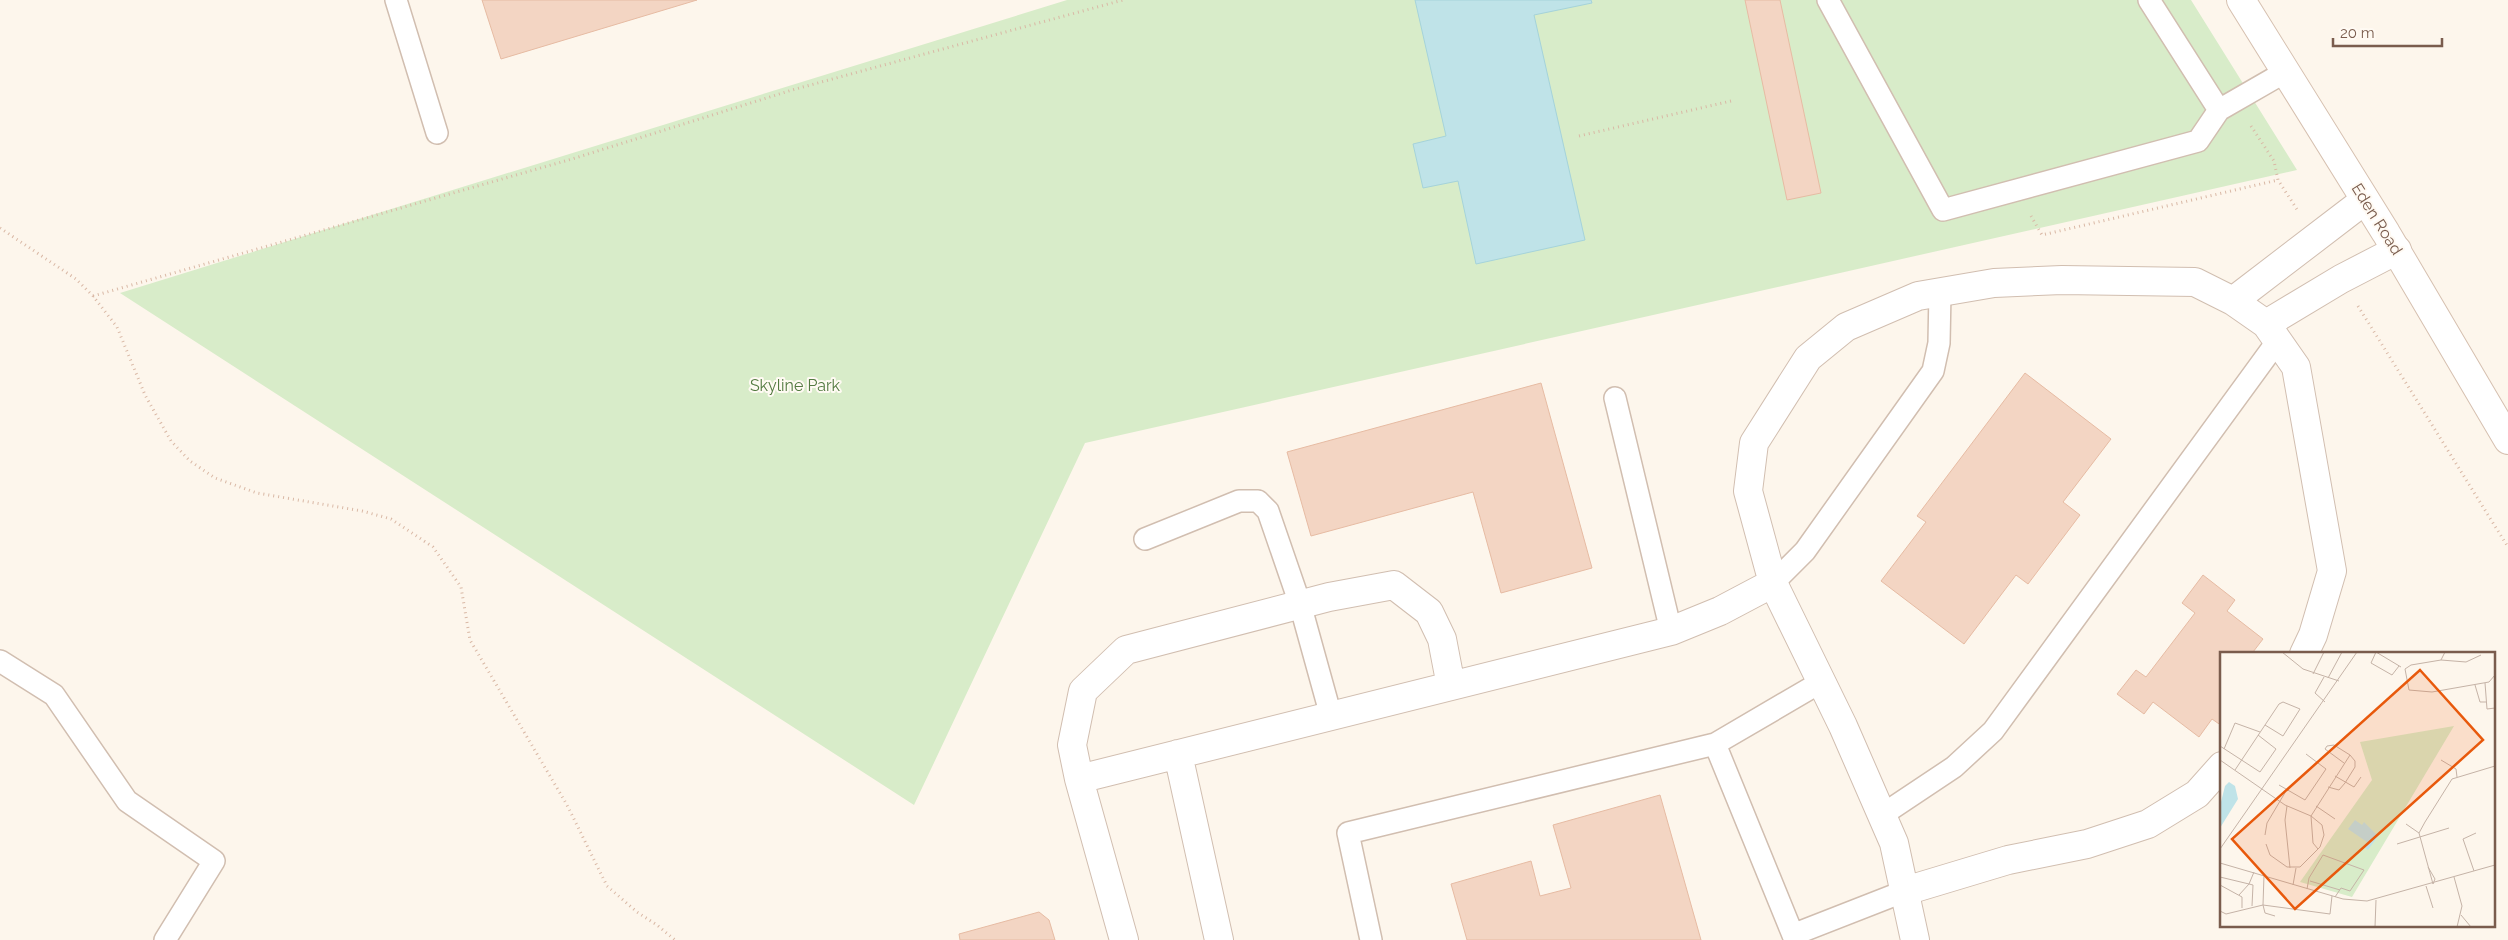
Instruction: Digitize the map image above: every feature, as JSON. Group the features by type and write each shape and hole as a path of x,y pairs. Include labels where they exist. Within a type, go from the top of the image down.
{"street":[{"name":"Eden Road","path":"2241,0 2396,250 2508,440"},
{"path":"2233,301 2365,200"},
{"path":"2273,332 2341,279 2396,250"},
{"path":"1915,940 1894,843 1821,682 1773,583 1748,491 1754,443 1808,358 1846,327 1918,296 1994,283 2062,280 2195,282 2233,301 2273,332 2296,367 2332,572 2313,635 2305,652"},
{"path":"1079,779 1671,631 1720,611 1773,583"},
{"path":"1124,940 1079,779 1072,745 1083,691 1126,650 1300,604 1394,585 1429,612 1442,639 1451,686"},
{"path":"1178,754 1219,940"},
{"path":"1905,891 2008,860 2087,844 2148,824 2197,794 2220,768"}],"lane":[{"path":"396,0 437,133"},
{"path":"1828,0 1943,210 2198,141 2220,110 2285,72"},
{"path":"2149,0 2220,110"},
{"path":"1773,583 1805,550 1933,371 1939,343 1940,292"},
{"path":"1882,815 1954,767 1993,731 2273,332"},
{"path":"1615,398 1671,631"},
{"path":"1145,539 1239,500 1258,501 1268,510 1300,604 1331,716"},
{"path":"0,661 54,695 127,801 214,861 164,940"},
{"path":"1371,940 1348,833 1715,744 1821,682"},
{"path":"1715,744 1795,937 1905,891"}],"path":[{"path":"93,296 563,162 792,90 1123,0"},
{"path":"1579,136 1731,101"},
{"path":"2249,124 2274,161 2278,180 2315,240"},
{"path":"2017,190 2042,234 2278,180"},
{"path":"0,228 76,279 93,296 117,327 145,395 171,441 190,462 215,478 257,493 362,511 391,519 433,547 460,587 470,640 567,805 607,886 637,912 657,924 675,940"},
{"path":"2341,279 2508,547"}],"green space":[{"name":"Skyline Park","path":"1067,0 2191,0 2297,170 1085,443 914,805 120,293"}],"water":[{"path":"1415,0 1591,0 1592,3 1534,15 1585,240 1476,264 1458,181 1423,188 1413,144 1446,136"}],"building":[{"path":"482,0 697,0 501,59"},
{"path":"1745,0 1780,0 1821,193 1787,200"},
{"path":"2025,373 2111,439 2063,502 2080,515 2028,584 2016,575 1964,644 1881,581 1926,522 1917,516"},
{"path":"1541,383 1592,568 1501,593 1473,492 1311,536 1287,452"},
{"path":"2203,575 2235,600 2227,611 2263,639 2253,652 2220,652 2220,725 2212,719 2199,737 2153,702 2144,714 2117,694 2136,670 2146,677 2195,613 2182,603"},
{"path":"1660,795 1701,940 1467,940 1451,884 1531,861 1540,896 1571,888 1553,825"},
{"path":"1039,912 1049,920 1055,940 960,940 959,934"}]}
